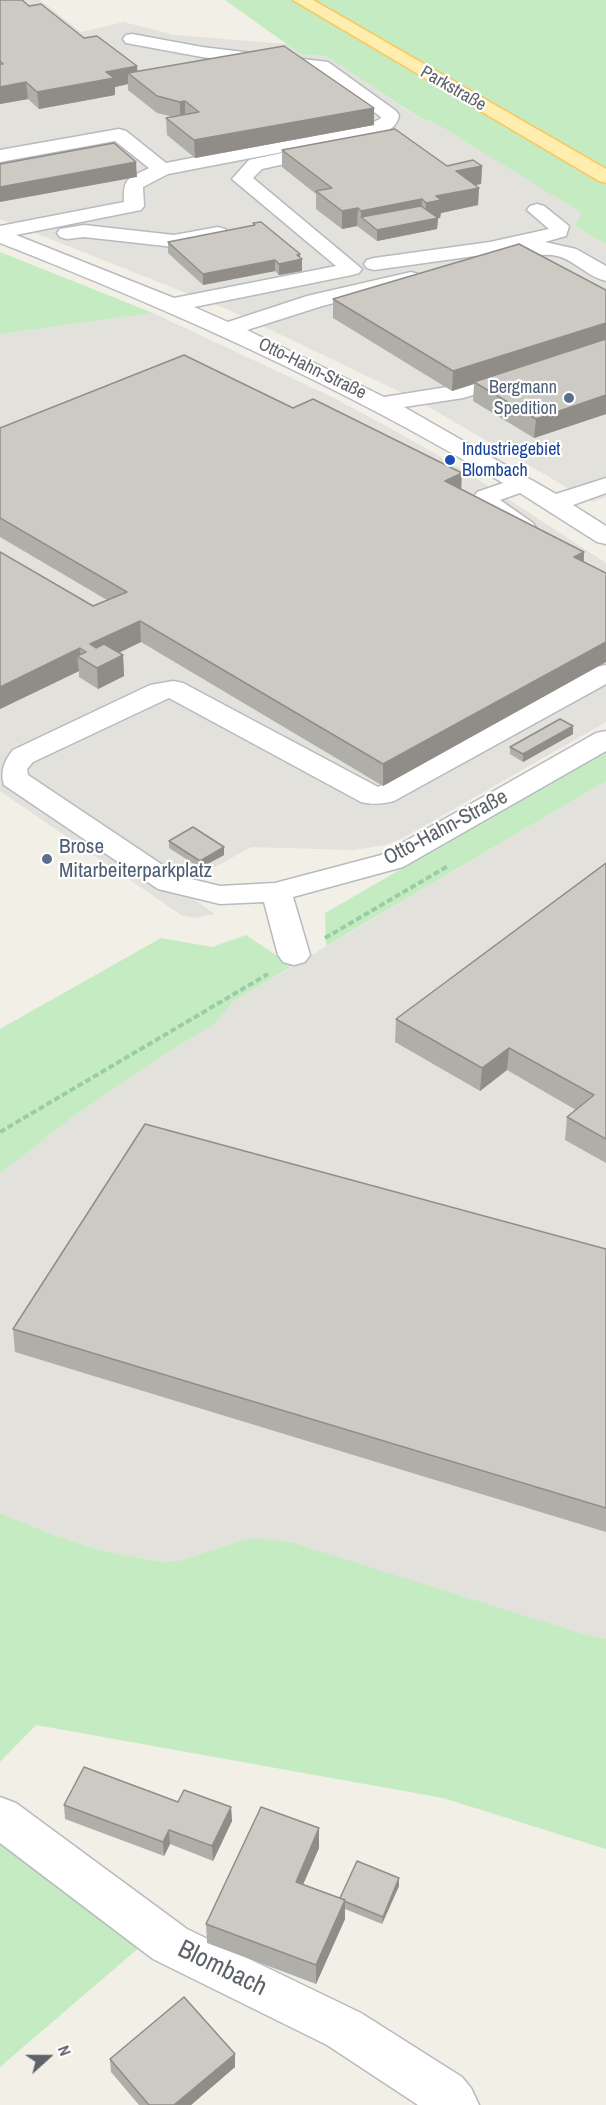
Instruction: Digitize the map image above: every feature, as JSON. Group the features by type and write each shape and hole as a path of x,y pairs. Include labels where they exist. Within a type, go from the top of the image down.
{"main road":[{"name":"Parkstraße","path":"301,0 606,177"}],"street":[{"path":"6,237 134,206 134,184 162,169 376,128 389,122 390,116 322,66 202,52 132,39"},
{"path":"0,156 119,135 162,169"},
{"path":"352,269 242,180 256,164 357,144"},
{"path":"172,305 415,256 453,254 559,232 559,226 537,210"},
{"path":"6,237 84,231 174,241 237,230"},
{"name":"Otto-Hahn-Straße","path":"6,237 172,305 300,362 382,404 523,484 606,537"},
{"path":"228,329 315,301 548,248 569,252 606,275"},
{"path":"382,404 463,392 540,366"},
{"path":"523,484 486,497 490,506 539,538"},
{"path":"555,504 606,485"},
{"name":"Otto-Hahn-Straße","path":"606,673 384,795 371,796 173,689 160,691 23,756 13,768 14,779 170,883 220,895 276,892 392,861 606,739"},
{"path":"276,892 294,955"},
{"name":"Blombach","path":"0,1816 170,1944 344,2029 445,2094 454,2105"}],"path":[{"path":"0,1132 287,963 294,955"}],"shaded area":[{"path":"0,0 40,0 81,32 124,22 174,35 287,44 302,55 326,56 419,118 432,121 583,213 575,226 606,244 606,497 592,502 415,399 229,310 0,219"},
{"path":"153,313 332,397 401,434 465,471 606,563 606,722 403,838 385,845 353,850 251,847 177,888 215,914 194,918 181,915 0,791 0,334"},
{"path":"606,781 606,1639 179,1561 163,1562 107,1552 56,1536 0,1513 0,1174 67,1121 148,1065 214,1024 234,1001"}],"green space":[{"path":"225,0 606,0 606,244 575,226 582,213 432,121 420,118 326,56 302,55"},
{"path":"0,252 153,313 0,334"},
{"path":"606,751 606,781 326,946 325,913"},
{"path":"246,935 292,966 234,1001 214,1024 148,1065 67,1121 0,1174 0,1029 161,938 212,947"},
{"path":"0,1513 56,1536 107,1552 163,1562 179,1561 258,1538 293,1543 582,1634 606,1639 606,1849 443,1798 36,1725 0,1762"},
{"path":"0,1834 148,1940 0,2067"}],"building":[{"path":"0,0 22,0 29,6 41,4 84,38 97,36 137,66 106,72 114,78 37,92 26,82 0,87 0,64 3,64 0,61"},
{"path":"284,46 374,108 194,140 166,118 199,112 185,101 180,102 157,96 128,73"},
{"path":"395,129 447,166 473,160 482,166 456,171 479,188 436,196 441,200 426,203 422,199 361,211 358,208 342,211 316,191 332,188 282,150"},
{"path":"114,143 136,162 0,187 0,164"},
{"path":"421,206 438,218 377,230 361,217"},
{"path":"261,222 300,254 297,255 302,259 279,264 275,260 203,274 168,242 255,225 253,223"},
{"path":"519,244 606,290 606,323 453,371 333,299"},
{"path":"606,339 606,395 536,419 474,382"},
{"path":"184,355 293,408 313,399 462,473 445,481 584,552 574,557 606,573 606,642 383,764 140,621 90,644 96,648 104,644 123,655 97,668 77,656 86,652 80,648 0,687 0,552 93,606 127,592 0,518 0,428"},
{"path":"560,719 573,726 523,754 510,747"},
{"path":"193,827 224,847 200,861 169,841"},
{"path":"606,863 606,1139 567,1117 594,1095 509,1048 482,1068 396,1019"},
{"path":"145,1124 606,1249 606,1508 13,1329"},
{"path":"84,1767 178,1802 184,1790 231,1807 212,1846 169,1830 163,1842 64,1805"},
{"path":"261,1807 319,1828 296,1882 345,1900 316,1965 206,1924"},
{"path":"357,1861 399,1878 383,1917 340,1898"},
{"path":"184,1997 235,2054 174,2105 149,2105 110,2059"}],"place":[{"name":"Bergmann Spedition","path":"569,398"},
{"name":"Industriegebiet Blombach","path":"450,460"},
{"name":"Brose Mitarbeiterparkplatz","path":"47,859"}]}
